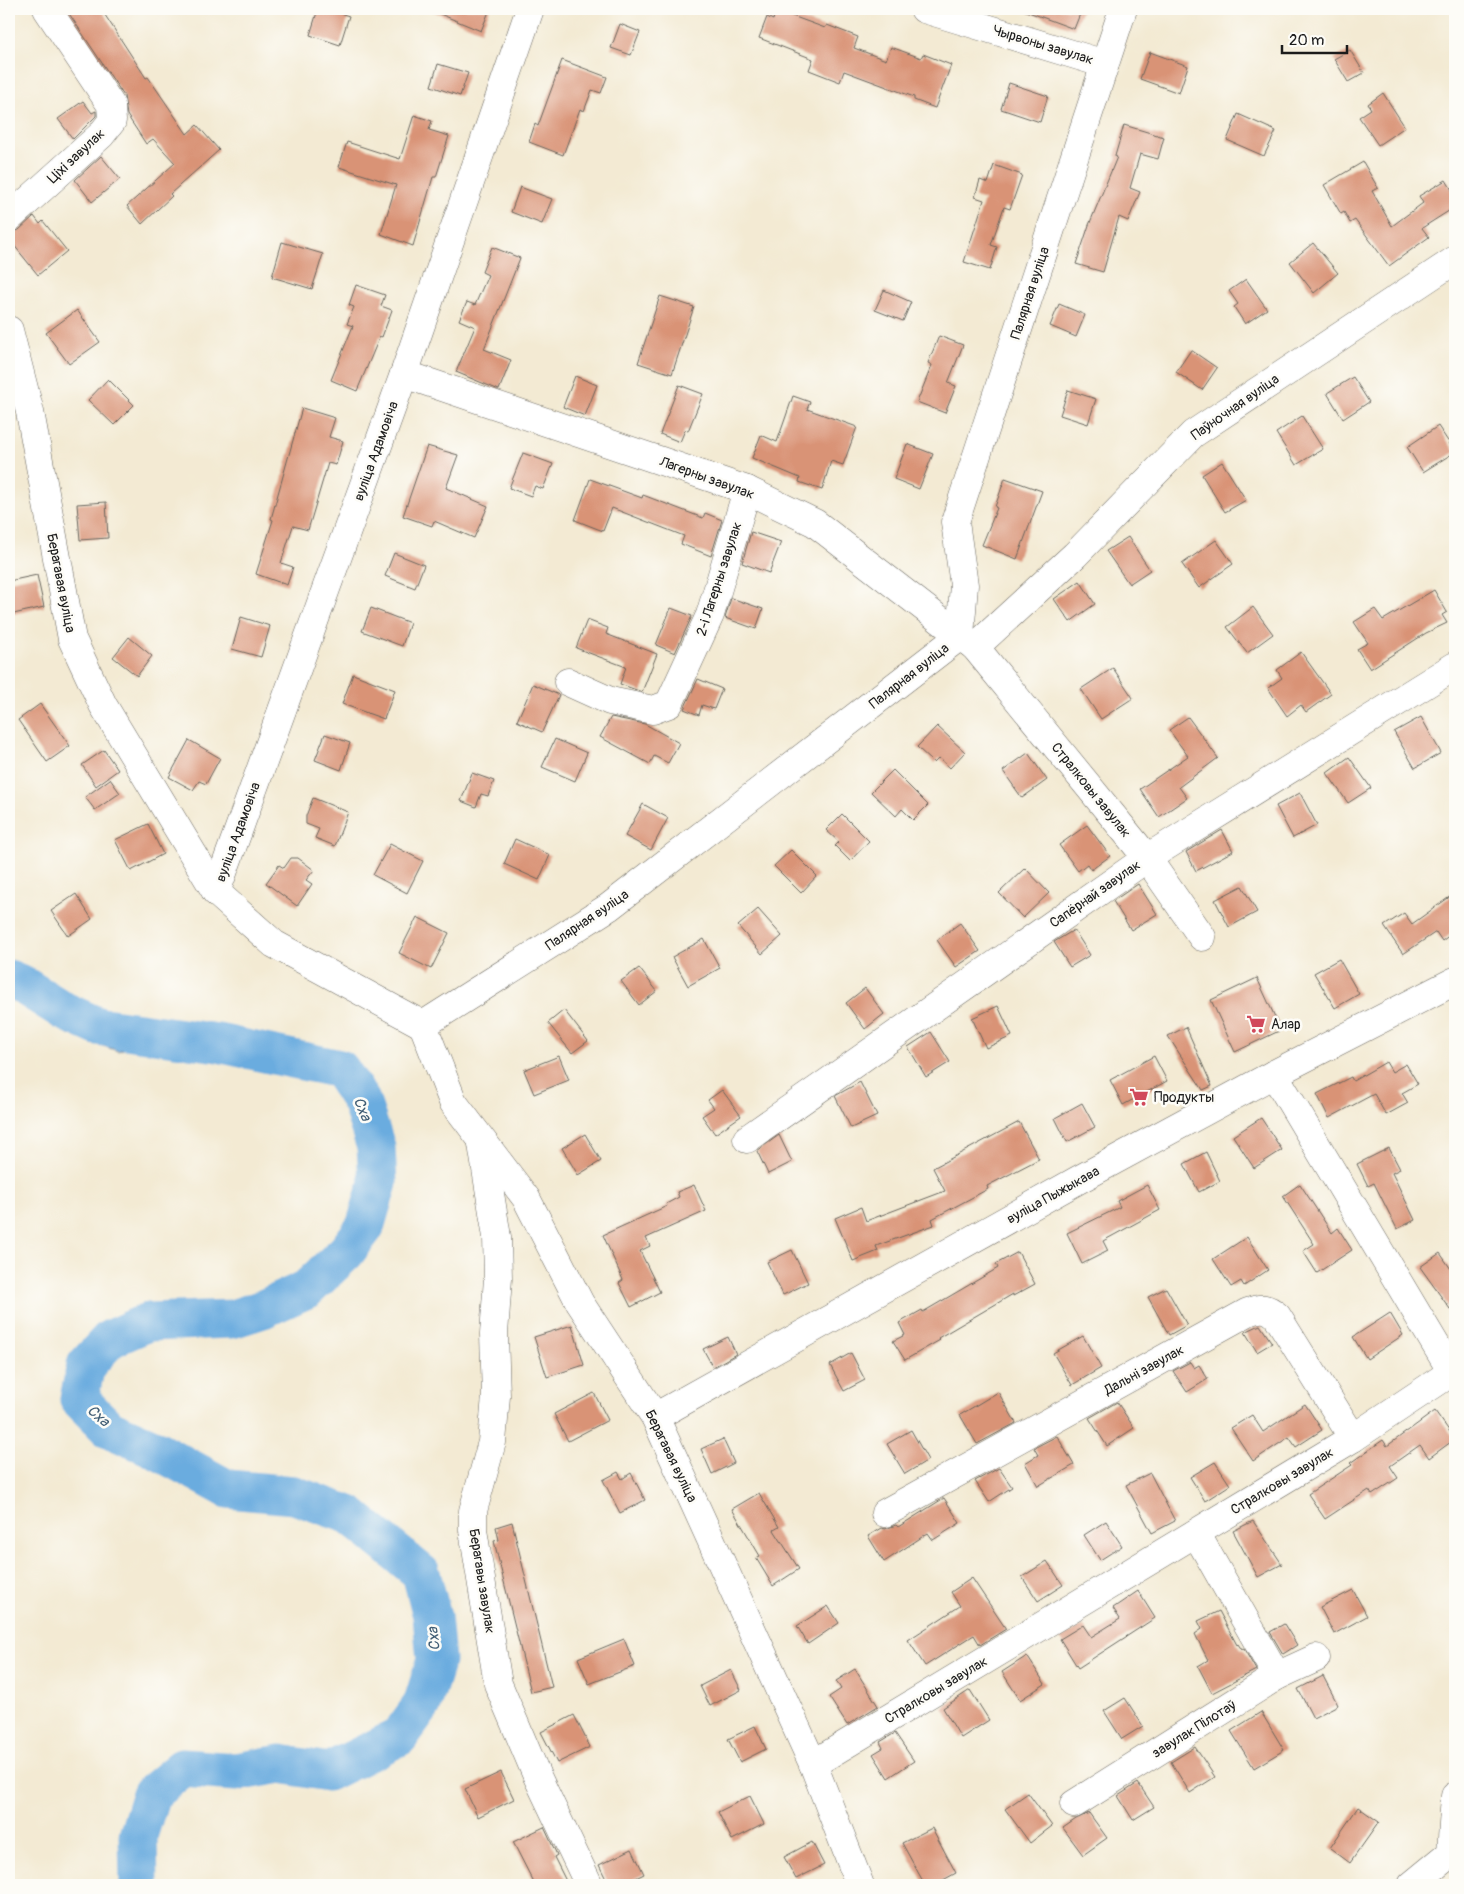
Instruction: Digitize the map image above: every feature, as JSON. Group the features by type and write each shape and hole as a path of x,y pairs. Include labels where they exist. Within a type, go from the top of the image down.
{"street":[{"name":"Ціхі завулак","path":"9,218 101,135 112,121 112,105 47,9"},
{"name":"вуліца Адамовіча","path":"216,892 404,374 530,9"},
{"name":"Чырвоны завулак","path":"924,9 1105,64"},
{"name":"Палярная вуліца","path":"423,1025 609,907 968,642 964,585 955,522 1124,9"},
{"name":"Паўночная вуліца","path":"968,642 1075,555 1193,434 1455,260"},
{"name":"Берагавая вуліца","path":"9,330 30,412 72,639 102,706 216,892 274,944 423,1025 452,1102 526,1198 580,1303 655,1417 813,1764 860,1885"},
{"name":"Лагерны завулак","path":"404,374 747,490 815,523 968,642"},
{"name":"2-і Лагерны завулак","path":"568,682 610,701 652,710 669,704 710,616 747,490"},
{"name":"Стралковы завулак","path":"968,642 1147,858 1202,938"},
{"name":"Сапёрнай завулак","path":"747,1139 1147,858 1455,666"},
{"name":"вуліца Пыжыкава","path":"655,1417 1078,1180 1274,1074 1455,981"},
{"name":"Стралковы завулак","path":"813,1764 1354,1438 1454,1372 1274,1074"},
{"name":"Берагавы завулак","path":"481,1140 497,1237 498,1278 494,1334 496,1396 492,1442 473,1511 473,1530 498,1684 537,1776 589,1885"},
{"name":"Дальні завулак","path":"885,1513 1259,1307 1270,1310 1277,1316 1354,1438"},
{"path":"1196,1533 1277,1676"},
{"name":"завулак Пілотаў","path":"1074,1804 1277,1676 1316,1658"},
{"path":"1412,1885 1453,1853 1455,1796"}],"water":[{"path":"9,964 57,989 73,1002 97,1012 137,1019 138,1043 118,1051 68,1034 42,1009 9,994"}],"building":[{"path":"66,9 101,9 146,78 148,77 187,134 197,125 219,150 170,194 172,196 142,224 127,206 175,163 153,139 146,144 127,115 124,96"},
{"path":"318,9 327,9 349,16 340,45 310,35"},
{"path":"428,9 490,9 481,31"},
{"path":"1024,9 1082,9 1074,29"},
{"path":"776,10 825,28 827,25 858,37 854,48 886,60 891,47 921,58 923,54 951,65 935,108 914,100 914,97 844,71 840,82 809,70 813,59 759,38 767,17 773,20"},
{"path":"620,24 640,32 631,55 611,48"},
{"path":"1350,50 1364,73 1348,82 1334,59"},
{"path":"1150,52 1188,66 1179,93 1140,79"},
{"path":"562,60 607,77 601,93 592,90 584,111 580,109 563,155 529,142 535,124 538,126"},
{"path":"438,64 468,73 460,96 431,86"},
{"path":"1009,83 1048,96 1040,122 1001,109"},
{"path":"1383,93 1405,127 1378,145 1359,117 1371,109 1368,104"},
{"path":"83,101 92,113 96,111 96,116 73,139 58,119"},
{"path":"1238,114 1276,131 1264,156 1227,140"},
{"path":"414,115 432,121 429,130 449,136 436,177 433,177 413,246 381,234 396,185 339,167 347,142 400,159"},
{"path":"1124,125 1164,137 1158,159 1140,154 1130,188 1140,192 1128,221 1119,217 1103,272 1076,264 1089,225 1117,157 1115,156"},
{"path":"101,156 120,179 92,202 75,180"},
{"path":"1363,162 1378,188 1372,191 1392,226 1423,203 1419,196 1446,180 1455,195 1455,207 1422,228 1429,237 1389,266 1355,220 1350,223 1344,212 1341,214 1324,185"},
{"path":"994,165 1022,175 1010,209 1004,207 991,245 997,247 990,270 964,262 984,200 975,197 980,180 988,183"},
{"path":"520,187 552,199 542,224 511,212"},
{"path":"34,216 40,224 43,221 67,251 38,275 9,239 9,233 19,230"},
{"path":"282,242 323,254 312,289 272,277"},
{"path":"1313,243 1338,273 1314,293 1290,262"},
{"path":"492,247 520,258 484,349 511,360 499,390 456,372 475,327 459,320 467,302 475,305 488,275 482,272"},
{"path":"1246,279 1267,309 1245,324 1234,307 1238,304 1229,291"},
{"path":"356,285 385,295 381,306 392,310 382,337 380,336 357,391 331,380 353,326 347,324 354,307 349,305"},
{"path":"884,290 911,302 903,321 875,310"},
{"path":"660,296 694,307 672,374 638,363"},
{"path":"1059,304 1085,315 1076,337 1050,326"},
{"path":"77,310 100,342 69,364 46,333"},
{"path":"939,336 963,345 948,383 956,386 945,413 917,402 932,365 928,363"},
{"path":"1191,350 1217,368 1202,390 1176,372"},
{"path":"575,376 597,385 585,416 563,407"},
{"path":"1353,377 1369,402 1343,419 1327,393"},
{"path":"108,379 134,405 114,425 88,400"},
{"path":"679,385 703,394 688,431 685,430 680,442 660,434"},
{"path":"1068,390 1096,399 1088,424 1060,415"},
{"path":"793,396 810,402 807,409 857,427 843,465 831,461 822,490 799,482 800,478 752,458 761,435 777,442"},
{"path":"302,408 335,418 329,437 343,441 336,465 328,463 308,530 293,526 281,563 293,567 287,585 256,574 273,520 271,519"},
{"path":"1302,416 1323,449 1296,465 1276,433"},
{"path":"1438,426 1455,452 1423,472 1407,447"},
{"path":"907,444 933,454 919,489 894,479"},
{"path":"427,446 458,455 446,488 488,506 474,538 434,521 432,526 403,516"},
{"path":"523,453 553,464 543,489 535,486 531,496 509,488"},
{"path":"1222,462 1246,500 1225,512 1202,475"},
{"path":"1005,478 1042,491 1017,559 982,545 997,508 995,507"},
{"path":"590,479 642,498 643,495 703,518 705,513 722,520 711,556 681,544 684,536 612,508 603,531 575,520"},
{"path":"106,502 108,538 80,540 77,504"},
{"path":"751,532 781,542 769,573 742,563"},
{"path":"1128,537 1150,570 1129,584 1106,551"},
{"path":"1216,540 1233,564 1199,588 1182,564"},
{"path":"394,553 424,565 415,588 385,576"},
{"path":"37,575 44,607 9,615 9,581"},
{"path":"1080,581 1095,604 1070,622 1054,599"},
{"path":"1434,590 1447,612 1442,615 1447,623 1426,633 1370,669 1357,649 1368,643 1354,622 1375,609 1383,620"},
{"path":"731,598 763,609 756,629 725,618"},
{"path":"1253,607 1273,634 1247,653 1227,627"},
{"path":"371,608 410,623 402,646 362,631"},
{"path":"671,608 692,616 675,653 656,645"},
{"path":"241,617 270,626 261,657 232,649"},
{"path":"587,620 608,628 606,634 657,654 642,692 620,684 626,667 576,648"},
{"path":"129,637 152,656 137,676 113,657"},
{"path":"1301,652 1331,694 1306,712 1301,705 1287,716 1268,688 1282,678 1277,670"},
{"path":"1113,668 1133,698 1101,719 1081,689"},
{"path":"353,674 395,690 384,719 342,704"},
{"path":"698,679 722,689 714,709 702,705 699,715 684,709"},
{"path":"533,684 559,695 542,732 517,721"},
{"path":"40,704 70,746 47,762 18,720"},
{"path":"611,717 645,724 679,743 668,763 654,756 650,764 600,737"},
{"path":"1188,717 1218,758 1179,787 1187,798 1159,817 1140,789 1188,756 1169,730"},
{"path":"1421,717 1441,753 1415,768 1394,732"},
{"path":"937,726 965,752 950,768 939,758 934,763 917,747"},
{"path":"325,734 350,743 341,770 315,760"},
{"path":"555,739 587,753 575,781 542,767"},
{"path":"189,740 220,758 206,784 199,781 193,790 169,777"},
{"path":"104,750 118,770 96,786 82,765"},
{"path":"1028,753 1047,780 1022,798 1003,771"},
{"path":"1349,757 1371,788 1348,803 1327,773"},
{"path":"893,770 928,805 913,820 902,809 896,816 871,792"},
{"path":"472,773 494,781 488,796 481,794 476,807 461,801"},
{"path":"110,779 120,793 95,810 85,797"},
{"path":"1300,793 1317,825 1293,838 1276,806"},
{"path":"313,798 348,812 335,846 315,838 319,829 306,824 306,816"},
{"path":"643,804 668,818 651,850 625,836"},
{"path":"842,814 869,841 850,861 835,846 839,842 826,830"},
{"path":"148,824 163,854 131,871 115,840"},
{"path":"1087,825 1110,856 1091,870 1087,864 1078,871 1059,845"},
{"path":"1222,830 1233,851 1196,871 1186,852"},
{"path":"515,839 550,855 539,880 504,864"},
{"path":"390,844 423,861 407,893 373,875"},
{"path":"791,850 817,876 801,893 774,866"},
{"path":"291,858 298,858 314,870 306,880 312,884 297,906 266,883 279,865 284,868"},
{"path":"1025,868 1049,893 1023,918 999,893"},
{"path":"1138,884 1157,914 1131,930 1113,901"},
{"path":"1242,886 1257,912 1229,927 1215,900"},
{"path":"1455,893 1455,931 1442,941 1436,932 1403,954 1384,926 1404,913 1412,924"},
{"path":"76,894 92,919 68,936 51,911"},
{"path":"758,909 782,936 762,954 738,926"},
{"path":"417,917 449,933 431,969 399,953"},
{"path":"960,923 980,951 956,967 937,940"},
{"path":"1074,930 1090,955 1070,967 1054,942"},
{"path":"704,939 720,968 688,986 672,957"},
{"path":"1339,959 1359,994 1335,1008 1314,973"},
{"path":"639,968 657,991 639,1005 621,981"},
{"path":"1257,978 1281,1030 1235,1052 1211,1000"},
{"path":"865,988 884,1014 865,1029 846,1003"},
{"path":"998,1006 1012,1036 986,1048 972,1018"},
{"path":"564,1010 588,1041 572,1053 548,1023"},
{"path":"1186,1027 1212,1086 1203,1090 1168,1036"},
{"path":"931,1032 950,1062 926,1077 908,1047"},
{"path":"559,1056 569,1080 534,1094 524,1070"},
{"path":"1154,1056 1167,1081 1123,1105 1110,1080"},
{"path":"1386,1062 1392,1072 1406,1064 1418,1084 1402,1093 1408,1103 1386,1115 1374,1094 1329,1118 1317,1094 1351,1077 1353,1081"},
{"path":"860,1082 877,1116 851,1128 835,1096"},
{"path":"722,1090 741,1116 715,1134 702,1116 714,1108 708,1100"},
{"path":"1082,1103 1095,1127 1067,1142 1055,1118"},
{"path":"1261,1118 1282,1150 1254,1168 1233,1136"},
{"path":"1019,1122 1039,1159 987,1186 988,1189 932,1219 934,1225 876,1246 878,1251 853,1261 835,1218 861,1207 866,1221 945,1191 933,1168"},
{"path":"585,1134 601,1161 578,1175 562,1148"},
{"path":"779,1135 792,1162 768,1174 757,1151"},
{"path":"1389,1148 1400,1169 1392,1173 1415,1220 1397,1229 1374,1183 1368,1186 1357,1164"},
{"path":"1206,1152 1220,1181 1199,1192 1184,1164"},
{"path":"1300,1184 1332,1233 1338,1228 1352,1250 1317,1273 1303,1251 1314,1244 1283,1196"},
{"path":"694,1185 706,1211 646,1238 650,1246 640,1251 660,1292 631,1307 619,1283 623,1280 603,1235 667,1206 666,1204 679,1197 677,1192"},
{"path":"1147,1185 1160,1210 1103,1241 1108,1251 1082,1264 1067,1233 1120,1207 1117,1201"},
{"path":"1247,1237 1268,1270 1244,1286 1241,1281 1231,1287 1213,1259"},
{"path":"792,1250 808,1283 783,1295 767,1262"},
{"path":"1018,1252 1035,1284 1013,1296 1013,1294 938,1338 940,1340 905,1360 893,1341 905,1335 899,1323 922,1310 923,1312 998,1268 996,1264"},
{"path":"1440,1253 1455,1275 1455,1316 1420,1267"},
{"path":"1166,1288 1187,1325 1169,1335 1148,1297"},
{"path":"1390,1313 1403,1335 1367,1359 1353,1337"},
{"path":"572,1325 584,1365 547,1377 534,1337"},
{"path":"1260,1325 1272,1343 1257,1352 1245,1332"},
{"path":"1083,1336 1101,1368 1072,1385 1053,1353"},
{"path":"728,1337 736,1354 713,1367 703,1349"},
{"path":"851,1353 865,1380 844,1391 830,1365"},
{"path":"1190,1362 1194,1368 1199,1365 1208,1379 1187,1392 1173,1371"},
{"path":"998,1392 1016,1423 977,1444 960,1415"},
{"path":"594,1393 608,1420 568,1441 554,1414"},
{"path":"1117,1402 1134,1428 1107,1446 1089,1418"},
{"path":"1305,1404 1322,1430 1296,1447 1289,1437 1253,1461 1231,1428 1252,1415 1263,1432"},
{"path":"1435,1411 1455,1439 1429,1458 1420,1445 1390,1466 1398,1478 1372,1495 1369,1490 1325,1519 1308,1494 1352,1465 1350,1463 1383,1440 1387,1446"},
{"path":"911,1430 928,1460 905,1474 887,1444"},
{"path":"1057,1436 1074,1465 1038,1486 1025,1463 1038,1455 1034,1448"},
{"path":"723,1439 734,1463 712,1474 701,1449"},
{"path":"1215,1462 1230,1485 1205,1501 1190,1477"},
{"path":"999,1468 1012,1487 989,1502 975,1481"},
{"path":"618,1472 622,1479 631,1473 645,1500 620,1513 603,1480"},
{"path":"1150,1473 1175,1521 1152,1533 1126,1485"},
{"path":"759,1493 779,1527 774,1530 799,1569 773,1586 756,1558 760,1556 732,1509"},
{"path":"944,1498 960,1523 933,1540 928,1533 884,1562 868,1536 881,1528 885,1529 896,1525 898,1527"},
{"path":"1106,1521 1122,1546 1100,1560 1084,1535"},
{"path":"1253,1521 1282,1564 1258,1577 1233,1531"},
{"path":"512,1522 552,1687 531,1692 494,1541 499,1540 496,1527"},
{"path":"1047,1561 1063,1585 1038,1601 1022,1577"},
{"path":"972,1578 1006,1629 980,1645 974,1635 925,1666 908,1640 960,1606 951,1592"},
{"path":"1353,1590 1367,1616 1334,1634 1320,1607"},
{"path":"1138,1591 1155,1618 1078,1668 1060,1639 1083,1625 1091,1637 1120,1619 1113,1608"},
{"path":"828,1606 839,1623 808,1644 797,1626"},
{"path":"1219,1611 1237,1645 1242,1650 1244,1649 1256,1670 1212,1693 1198,1666 1208,1660 1195,1634 1202,1629 1198,1621"},
{"path":"1284,1624 1297,1645 1283,1654 1270,1632"},
{"path":"624,1639 635,1666 589,1684 578,1658"},
{"path":"1027,1656 1045,1684 1020,1700 1002,1672"},
{"path":"855,1669 878,1706 847,1725 829,1697 841,1689 836,1681"},
{"path":"731,1670 741,1690 710,1706 700,1686"},
{"path":"1323,1676 1338,1705 1313,1718 1298,1689"},
{"path":"970,1690 989,1720 961,1738 943,1708"},
{"path":"1125,1698 1143,1726 1122,1739 1104,1711"},
{"path":"1261,1712 1284,1750 1254,1768 1231,1731"},
{"path":"574,1715 590,1747 557,1763 541,1732"},
{"path":"755,1726 766,1749 740,1762 728,1739"},
{"path":"895,1733 914,1761 888,1778 873,1754 883,1748 880,1742"},
{"path":"1195,1747 1215,1777 1190,1793 1171,1762"},
{"path":"501,1772 514,1799 478,1817 465,1789"},
{"path":"1138,1783 1154,1807 1133,1820 1118,1796"},
{"path":"1028,1793 1052,1826 1030,1843 1005,1809"},
{"path":"750,1796 764,1824 732,1840 718,1812"},
{"path":"1358,1807 1379,1822 1350,1863 1330,1848"},
{"path":"1089,1813 1107,1838 1083,1855 1063,1828"},
{"path":"544,1827 557,1855 554,1857 568,1885 535,1885 513,1842"},
{"path":"932,1828 956,1873 934,1885 925,1885 902,1843"},
{"path":"812,1842 824,1865 796,1879 784,1857"},
{"path":"632,1849 644,1874 622,1885 609,1885 599,1865"}],"waterway":[{"name":"Сха","path":"9,979 21,984 64,1011 97,1026 218,1043 340,1069 361,1101 376,1147 378,1183 365,1227 346,1252 307,1289 263,1309 232,1319 148,1322 110,1339 86,1365 79,1399 108,1428 151,1447 228,1489 294,1495 350,1515 421,1573 432,1616 436,1660 422,1705 399,1737 328,1772 281,1764 236,1772 182,1768 151,1794 138,1836 139,1885"}],"place":[{"name":"Алар","path":"1256,1024"},
{"name":"Продукты","path":"1139,1097"}]}
